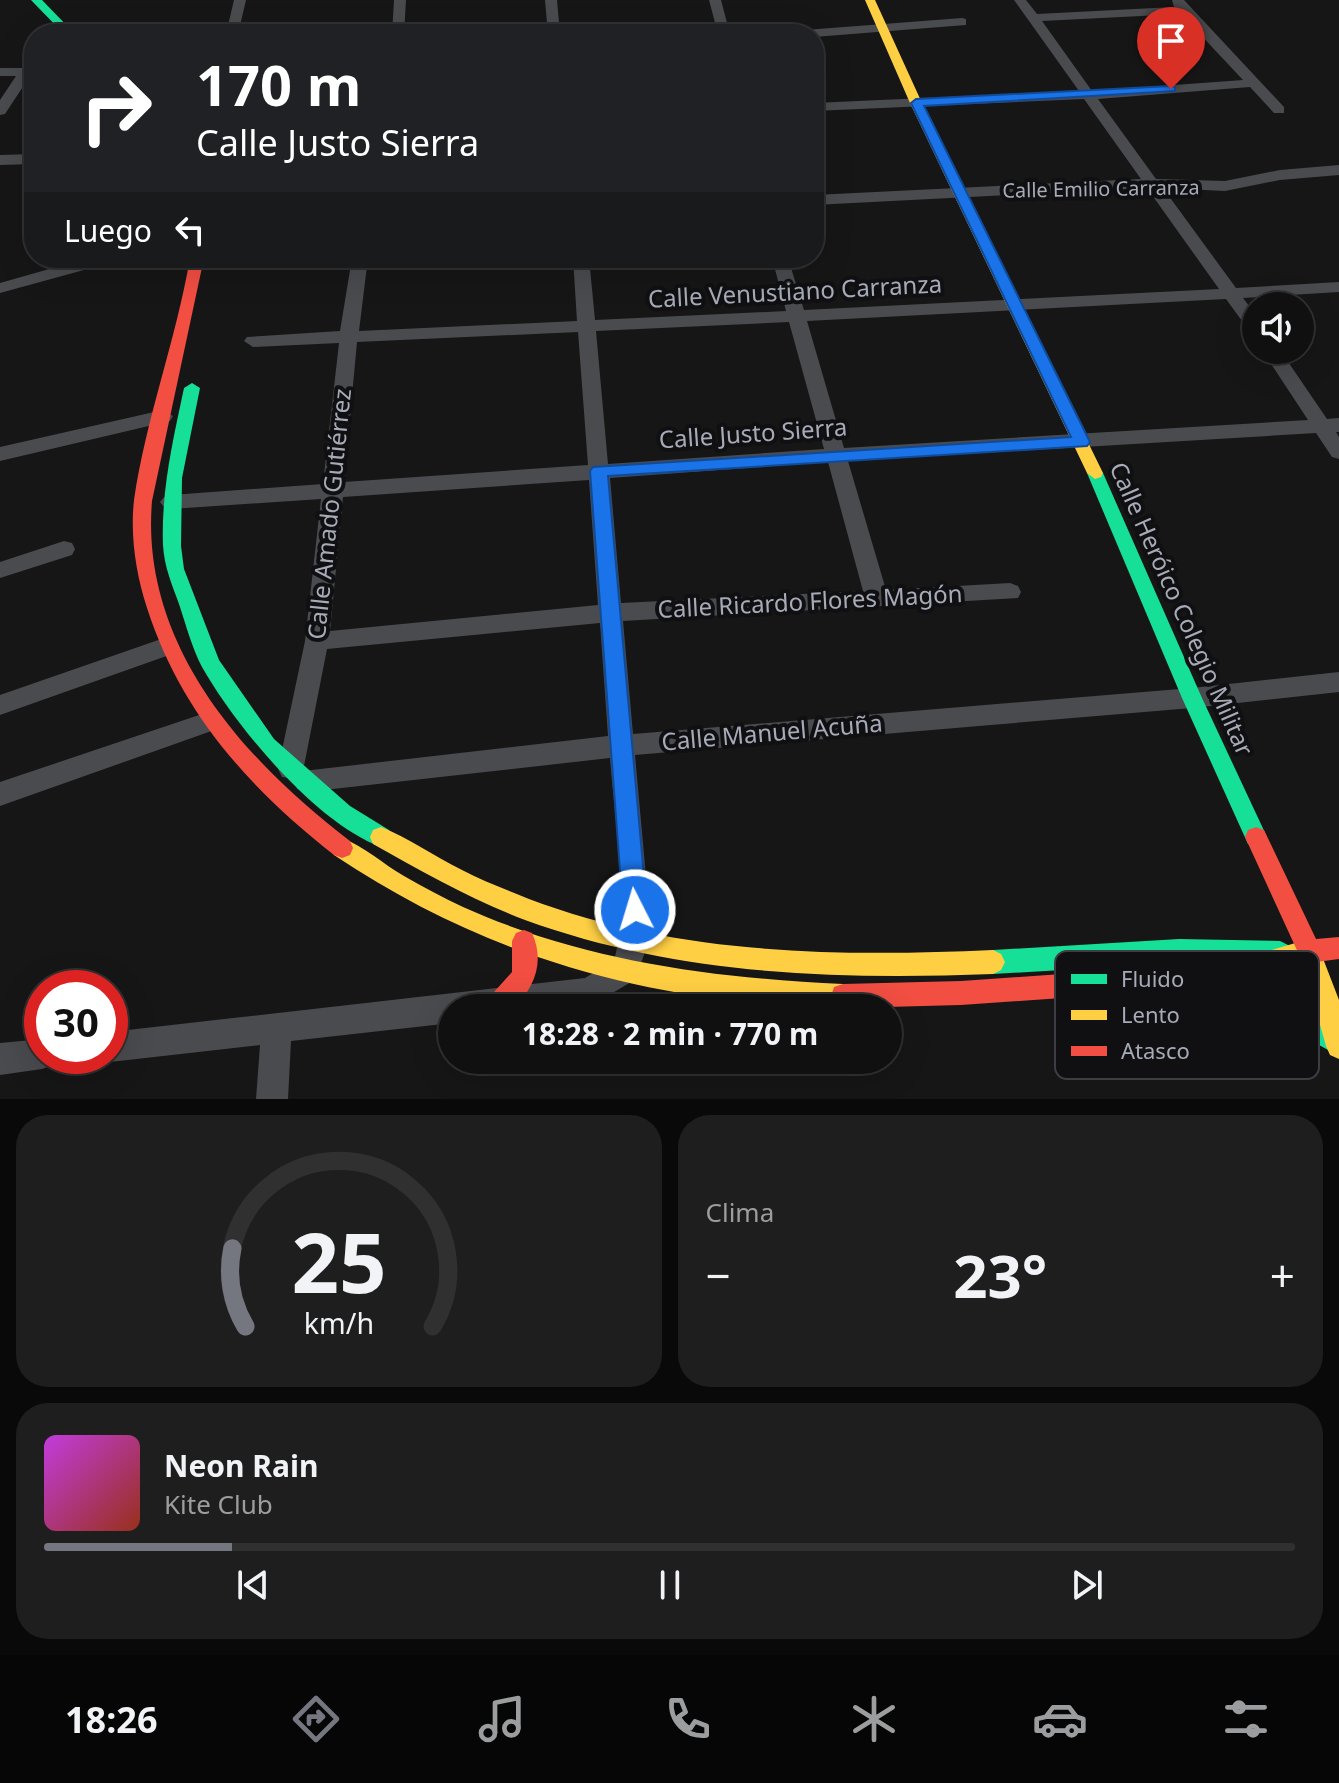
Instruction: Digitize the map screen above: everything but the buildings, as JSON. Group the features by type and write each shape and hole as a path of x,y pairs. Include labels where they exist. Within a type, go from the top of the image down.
{"main road":[{"path":"18,0 41,24"},
{"path":"36,0 60,24"},
{"name":"Calle Heróico Colegio Militar","path":"870,0 916,103 1082,442 1192,698 1309,951"},
{"path":"195,268 163,416 147,474 142,534 149,582 167,646 188,688 255,776 325,838 414,896 524,941 630,956 826,967 1055,958"},
{"path":"195,372 171,502 175,568 209,665 250,726 345,815 432,868 630,956 701,984 836,996 951,994 1055,986"},
{"path":"510,994 527,976 530,963 524,941"},
{"path":"1180,951 1231,948 1260,951"},
{"path":"1309,951 1339,948"},
{"name":"Calle Heróico Colegio Militar","path":"1319,974 1339,1045"},
{"name":"Calle Heróico Colegio Militar","path":"1321,978 1339,1002"},
{"path":"1319,1027 1339,1045"}],"street":[{"path":"234,24 240,0"},
{"path":"399,24 400,0"},
{"path":"551,0 553,24"},
{"path":"715,0 721,24"},
{"path":"1020,0 1242,307"},
{"path":"1035,18 1179,4 1279,110"},
{"path":"824,33 962,22"},
{"path":"0,72 24,72"},
{"path":"0,111 24,80"},
{"path":"824,107 1089,95 1253,83"},
{"path":"0,160 24,159"},
{"path":"1333,171 1339,185"},
{"name":"Calle Emilio Carranza","path":"824,199 1150,183 1225,186 1280,175 1333,171"},
{"path":"0,288 71,268"},
{"name":"Calle Amado Gutiérrez","path":"299,775 359,268"},
{"path":"570,994 589,992 630,956 635,910 619,746 582,268"},
{"path":"783,268 877,599"},
{"name":"Calle Venustiano Carranza","path":"253,341 1017,306 1339,287"},
{"path":"1282,364 1330,425 1339,452"},
{"path":"0,454 163,416"},
{"name":"Calle Justo Sierra","path":"171,502 836,455 1330,425"},
{"path":"0,570 64,549"},
{"name":"Calle Ricardo Flores Magón","path":"317,641 609,613 1010,592"},
{"path":"0,705 167,646"},
{"name":"Calle Manuel Acuña","path":"299,775 1192,698 1339,682"},
{"path":"0,794 211,721"},
{"path":"128,1045 438,1009"},
{"path":"272,1099 276,1030"},
{"path":"0,1059 24,1056"}],"traffic: fast":[{"path":"36,0 60,24"},
{"path":"192,388 174,478 172,546 175,569 210,663 267,745 342,813 381,837"},
{"path":"1095,473 1256,837"},
{"path":"993,962 1055,958"},
{"path":"1319,1030 1338,1044"}],"traffic: slow":[{"path":"870,0 916,103 1095,473"},
{"path":"381,837 454,878 527,909 601,933 676,950 753,960 831,965 993,962"},
{"path":"342,848 396,884 455,915 517,940 580,960 646,975 712,986 800,994"},
{"path":"1319,974 1339,1046"}],"traffic: jam":[{"path":"195,268 143,501 142,537 153,597 182,673 225,739 279,797 342,848"},
{"path":"1256,837 1309,951 1339,948"},
{"path":"510,994 521,981 526,967 524,941"},
{"path":"902,994 1055,986"}],"route":[{"path":"635,910 619,746 599,471 1082,442 916,103 1171,89"}]}
